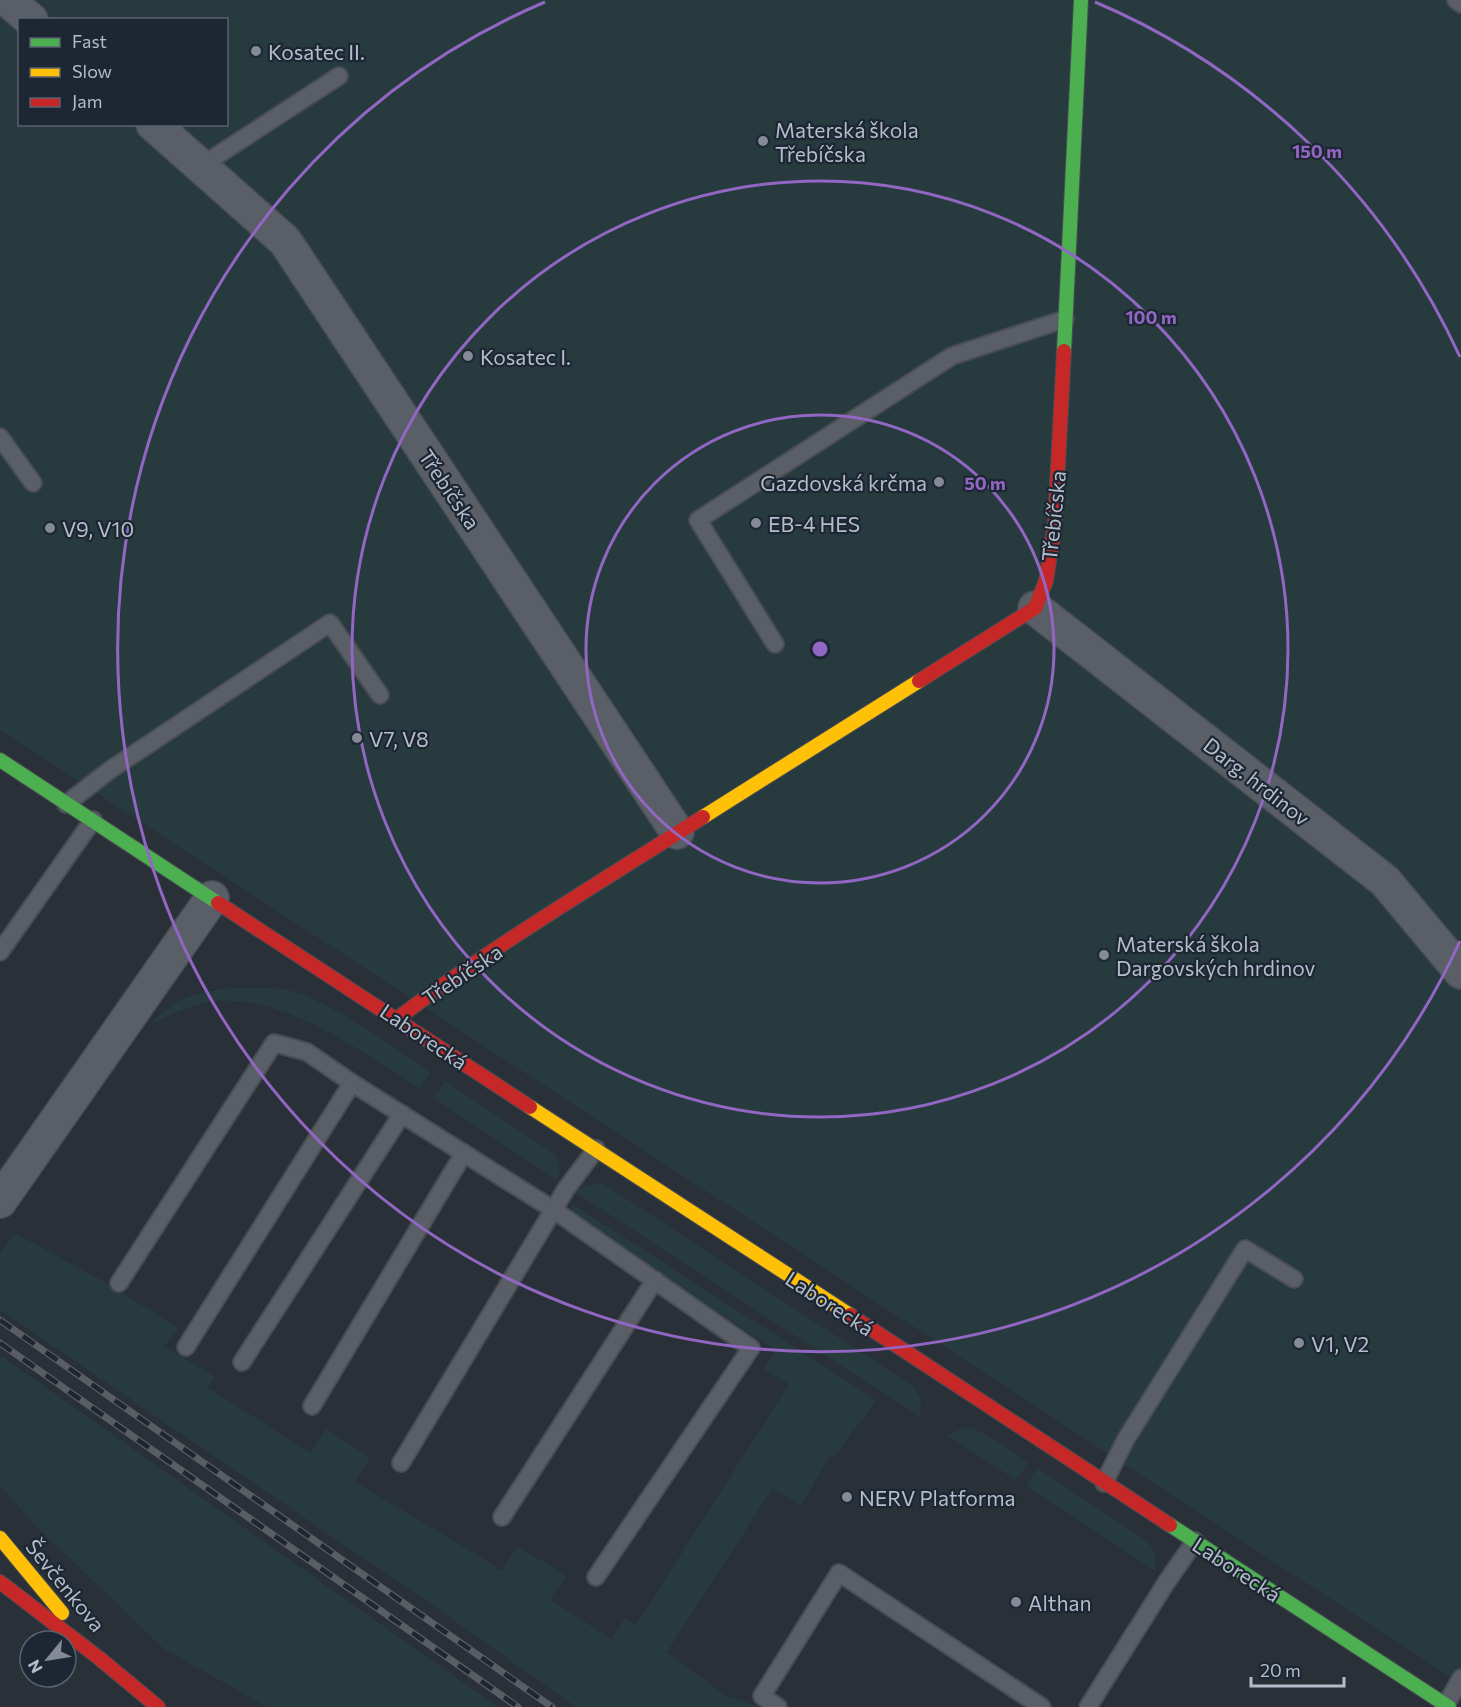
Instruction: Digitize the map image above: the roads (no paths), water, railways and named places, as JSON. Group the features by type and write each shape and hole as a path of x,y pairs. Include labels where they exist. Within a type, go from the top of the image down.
{"street":[{"path":"8,0 29,18"},
{"name":"Třebíčska","path":"398,1018 442,985 677,832 1035,608 1046,581 1054,523 1081,0"},
{"path":"155,126 201,166"},
{"name":"Třebíčska","path":"201,166 285,241 677,832"},
{"name":"Darg. hrdinov","path":"1035,608 1385,881 1461,972"},
{"name":"Laborecká","path":"0,760 398,1018 1447,1706"},
{"path":"0,1201 212,898"},
{"name":"Ševčenkova","path":"0,1538 99,1658"},
{"name":"Ševčenkova","path":"0,1581 158,1707"}],"lane":[{"path":"1456,0 1461,4"},
{"path":"201,166 339,76"},
{"path":"775,644 698,520 952,356 1065,319"},
{"path":"0,437 33,483"},
{"path":"66,804 113,767 330,623 380,695"},
{"path":"0,952 93,820"},
{"path":"119,1283 274,1043 307,1052 352,1083 554,1210 751,1348 596,1577"},
{"path":"186,1347 352,1083"},
{"path":"242,1362 402,1114"},
{"path":"401,1463 566,1189 596,1149"},
{"path":"312,1406 464,1153"},
{"path":"1104,1483 1126,1439 1245,1249 1294,1279"},
{"path":"502,1517 655,1280"},
{"path":"1088,1707 1160,1591 1195,1541"},
{"path":"778,1707 762,1696 839,1573 1042,1707"},
{"path":"1447,1706 1461,1678"}],"railway":[{"path":"0,1320 552,1707"},
{"path":"0,1343 518,1707"}],"place":[{"name":"Kosatec II.","path":"256,51"},
{"name":"Materská škola Třebíčska","path":"763,141"},
{"name":"Kosatec I.","path":"468,356"},
{"name":"Gazdovská krčma","path":"939,482"},
{"name":"EB-4 HES","path":"756,523"},
{"name":"V9, V10","path":"50,528"},
{"name":"V7, V8","path":"357,738"},
{"name":"Materská škola Dargovských hrdinov","path":"1104,955"},
{"name":"V1, V2","path":"1299,1343"},
{"name":"NERV Platforma","path":"847,1497"},
{"name":"Althan","path":"1016,1602"}]}
